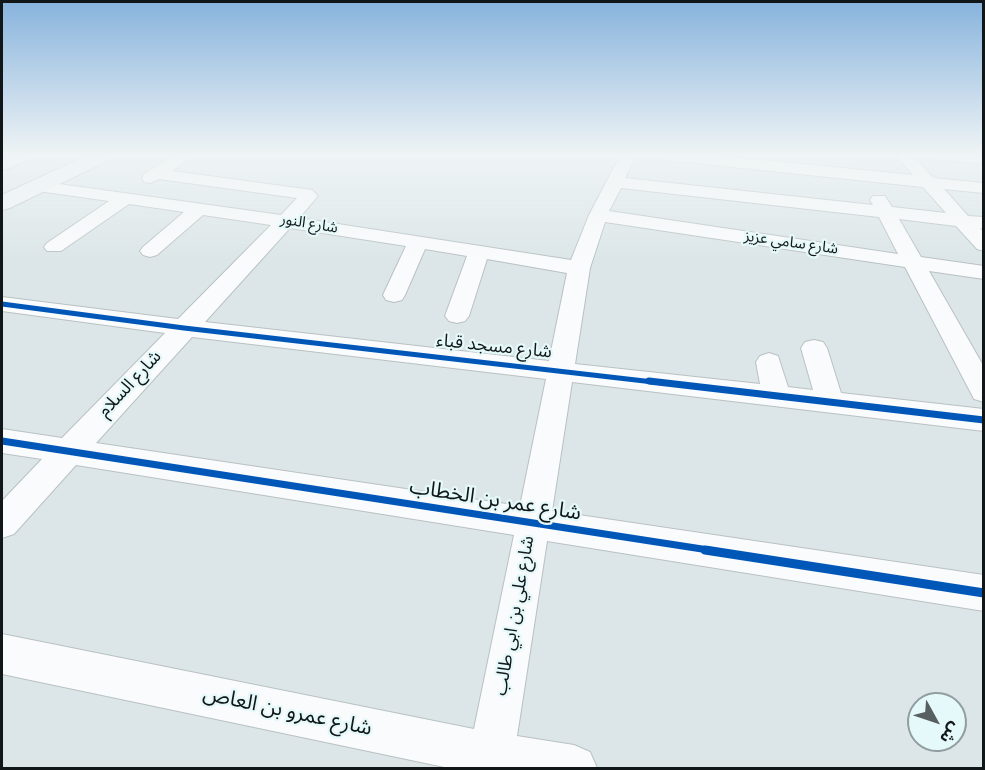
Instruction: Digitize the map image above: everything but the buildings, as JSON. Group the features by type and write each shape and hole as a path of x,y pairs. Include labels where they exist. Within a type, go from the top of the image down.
{"main road":[{"path":"2,202 29,190"}],"street":[{"name":"شارع النور","path":"66,190 285,220 579,268"},
{"path":"54,247 134,190"},
{"name":"شارع السلام","path":"2,523 309,195 272,190"},
{"name":"شارع علي بن ابي طالب","path":"490,762 579,268 598,215 611,190"},
{"path":"684,190 984,223"},
{"path":"874,190 984,392"},
{"path":"934,190 984,245"},
{"path":"150,251 199,209"},
{"name":"شارع سامي عزيز","path":"598,215 984,273"},
{"path":"394,295 418,242"},
{"path":"457,316 479,252"},
{"name":"شارع مسجد قباء","path":"2,304 184,328 984,420"},
{"path":"814,348 830,402"},
{"path":"769,362 776,396"},
{"name":"شارع عمر بن الخطاب","path":"2,441 984,593"},
{"name":"شارع عمرو بن العاص","path":"2,654 490,762 574,768"}],"cycle path":[{"path":"2,304 184,328 984,420"},
{"path":"2,441 984,593"}]}
